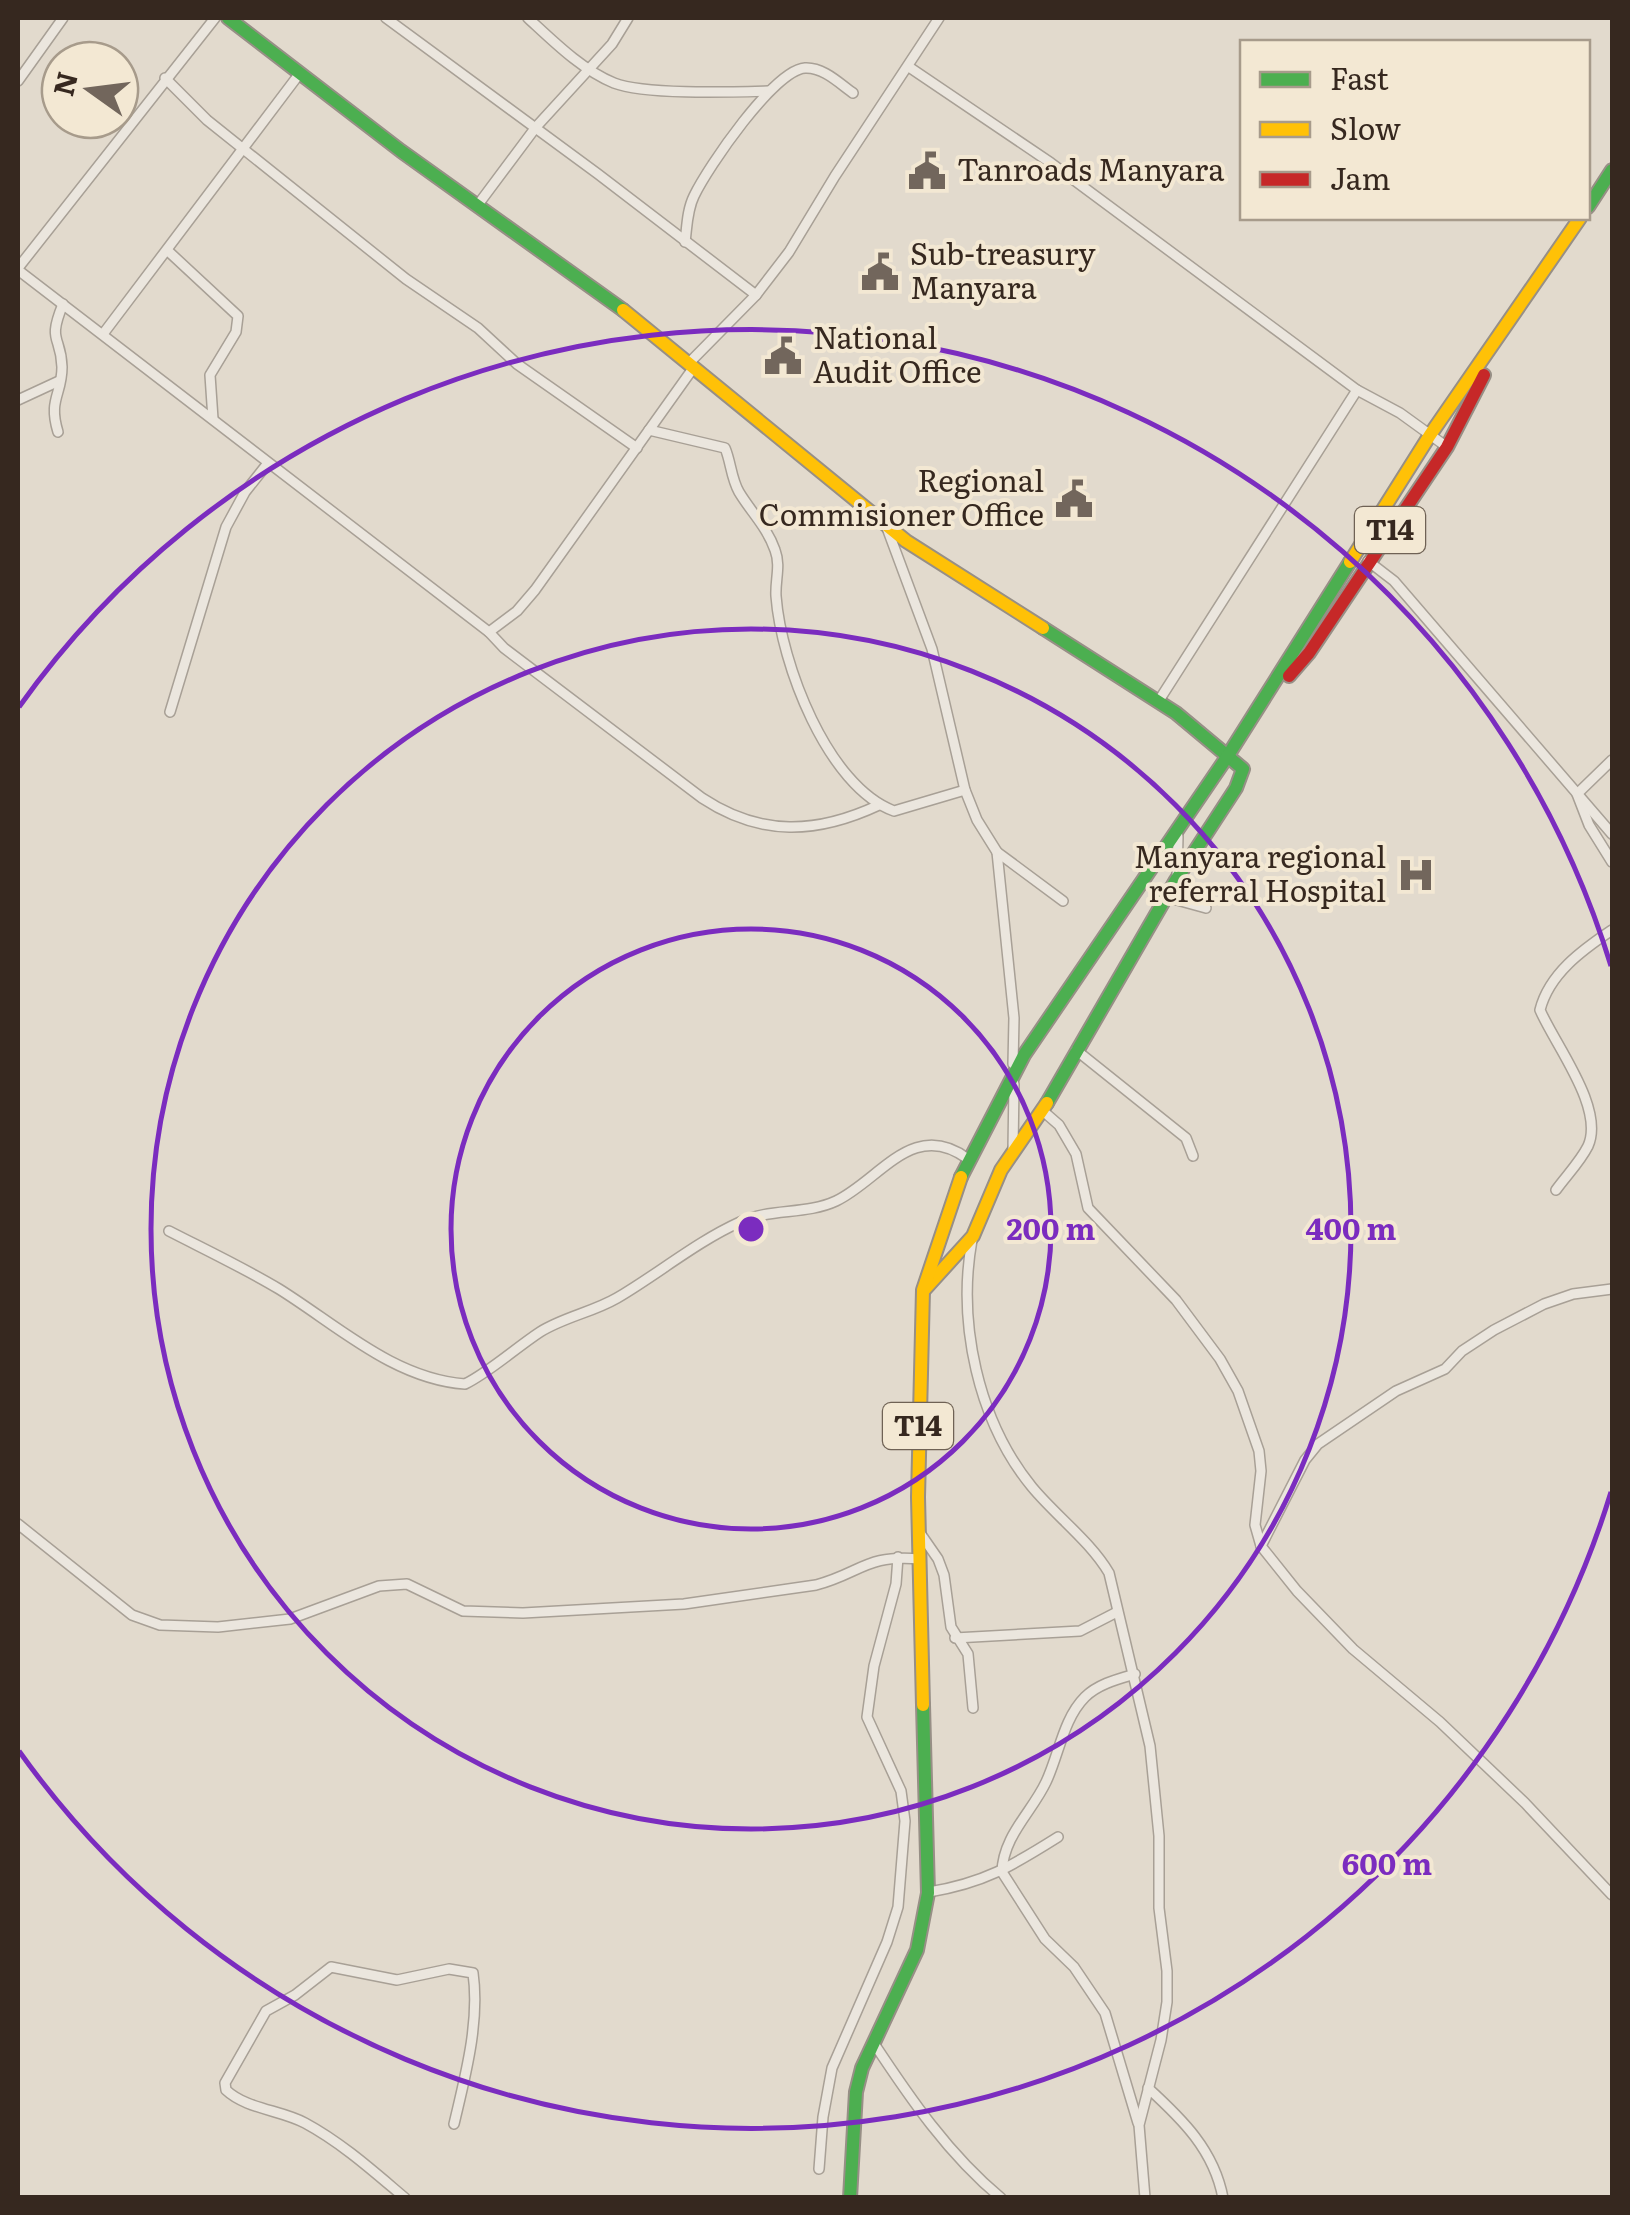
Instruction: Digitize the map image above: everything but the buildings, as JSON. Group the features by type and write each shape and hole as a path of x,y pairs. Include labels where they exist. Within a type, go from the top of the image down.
{"main road":[{"path":"228,18 477,206 635,318 926,554 1007,602 1192,724 1243,768 1241,779 1176,880 1043,1110 1013,1150 972,1236 924,1290"},
{"path":"1590,204 1612,170"},
{"name":"T14","path":"850,2198 856,2092 873,2042 917,1950 928,1892 918,1397 924,1290 936,1244 968,1160 1012,1074 1227,757 1430,435 1579,220"},
{"name":"T14","path":"1244,730 1309,653 1447,447 1515,316"}],"street":[{"path":"18,81 63,18"},
{"path":"215,18 164,78 18,269 702,798 731,816 803,828 842,821 879,804"},
{"path":"386,18 756,296"},
{"path":"528,18 590,70 625,86 717,93 768,91"},
{"path":"477,206 536,127 590,70 628,18"},
{"path":"488,632 518,611 535,590 692,365 756,296 789,252 939,18"},
{"path":"909,67 1051,163 1357,390 1400,413 1447,447"},
{"path":"684,242 694,195 742,123 789,72 811,68 828,74 852,93"},
{"path":"103,334 300,73"},
{"path":"164,78 208,120 406,279 478,328 517,364 637,448"},
{"path":"167,250 238,316 236,332 210,375 213,419"},
{"path":"58,432 52,413 61,360 53,335 63,304"},
{"path":"18,400 59,380"},
{"path":"1158,702 1357,390"},
{"path":"650,430 724,448 735,484 764,525 775,550 780,620 806,711 840,764 879,804 894,811 965,790"},
{"path":"170,712 226,527 245,492 268,463"},
{"path":"886,524 932,649 965,790 984,834 997,852 1063,901"},
{"path":"1357,552 1394,582 1612,834"},
{"path":"1577,794 1612,760"},
{"path":"1577,794 1588,825 1612,862"},
{"path":"1176,880 1178,829"},
{"path":"997,852 1014,1018 1013,1150"},
{"path":"1166,897 1206,908"},
{"path":"1556,1190 1587,1148 1591,1117 1575,1074 1540,1010 1556,977 1612,930"},
{"path":"1076,1050 1186,1138 1193,1156"},
{"path":"1043,1110 1060,1125 1076,1154 1088,1208 1176,1300 1238,1392 1259,1451 1262,1471 1255,1525 1262,1546 1297,1591 1353,1649 1440,1722 1526,1803 1612,1895"},
{"path":"169,1231 280,1290 394,1364 446,1382 465,1384 545,1330 615,1300 743,1220 836,1201 896,1157 915,1148 955,1149 968,1160"},
{"path":"972,1236 966,1269 966,1306 976,1368 994,1423 1016,1468 1109,1573 1150,1746 1157,1800 1159,1908 1167,1971 1164,2021 1138,2125"},
{"path":"1262,1546 1305,1460 1318,1444 1396,1391 1446,1369 1472,1343 1510,1321 1573,1294 1612,1289"},
{"path":"18,1524 132,1615 160,1625 198,1627 290,1619 379,1586 408,1584 463,1611 523,1613 684,1604 836,1580 880,1558 920,1560"},
{"path":"919,1531 932,1548 944,1576 955,1638 970,1659 973,1708"},
{"path":"819,2169 832,2068 887,1942 898,1907 905,1822 901,1791 868,1717 874,1666 896,1584 898,1557"},
{"path":"955,1638 1080,1631 1117,1612"},
{"path":"1135,1674 1094,1690 1074,1710 1046,1782 1010,1840 1002,1859 1002,1872 1045,1939 1074,1967 1105,2013 1138,2125 1145,2198"},
{"path":"928,1892 970,1884 1002,1872 1058,1837"},
{"path":"406,2198 366,2163 319,2131 226,2090 225,2084 266,2011 331,1968 396,1980 449,1969 473,1973 468,2057 454,2124"},
{"path":"873,2042 919,2111 979,2180 1001,2198"},
{"path":"1148,2088 1181,2118 1207,2152 1223,2198"}],"traffic: fast":[{"path":"228,18 401,151 623,310"},
{"path":"1590,204 1612,170"},
{"path":"961,1177 1024,1055 1227,757 1350,562"},
{"path":"1043,628 1176,713 1243,769 1236,788 1176,880 1047,1103"},
{"path":"850,2198 856,2092 862,2068 917,1950 928,1893 923,1705"}],"traffic: slow":[{"path":"1350,562 1430,435 1579,220"},
{"path":"623,310 906,541 1043,628"},
{"path":"925,1289 973,1236 1001,1170 1047,1103"},
{"path":"923,1705 918,1497 923,1290 961,1177"}],"traffic: jam":[{"path":"1289,676 1309,653 1447,447 1484,375"}],"place":[{"name":"Tanroads Manyara","path":"927,171"},
{"name":"Sub-treasury Manyara","path":"880,272"},
{"name":"National Audit Office","path":"783,356"},
{"name":"Regional Commisioner Office","path":"1074,499"},
{"name":"Manyara regional referral Hospital","path":"1416,875"}]}
